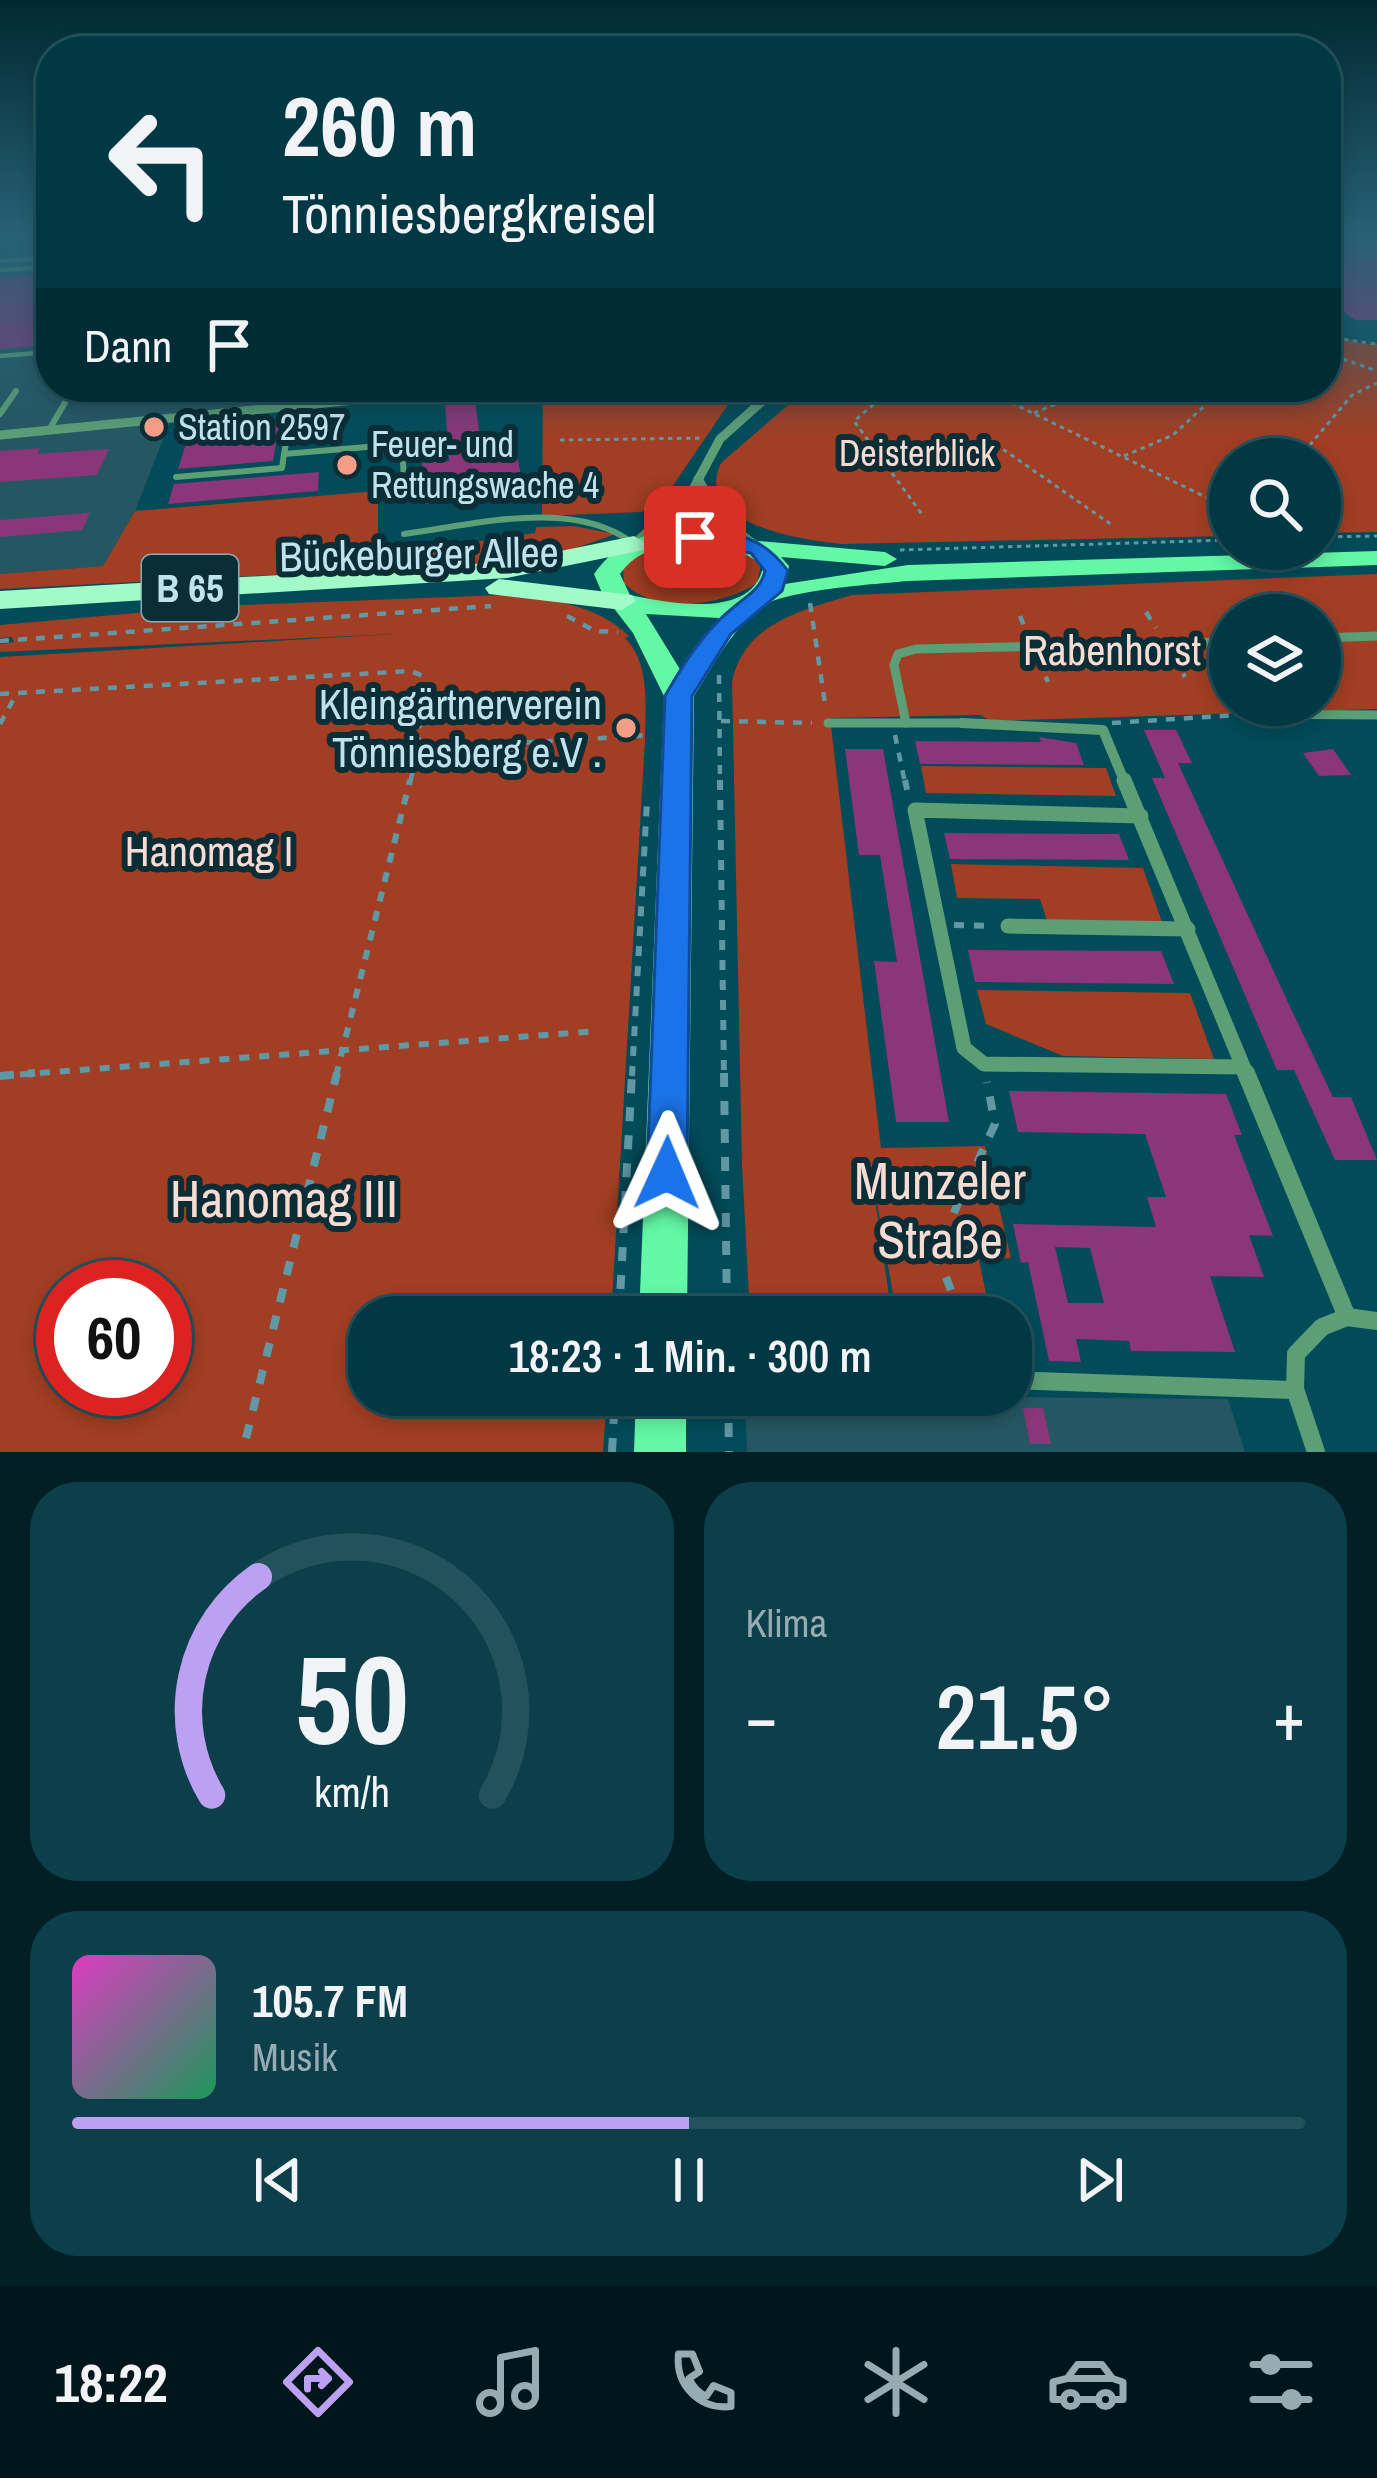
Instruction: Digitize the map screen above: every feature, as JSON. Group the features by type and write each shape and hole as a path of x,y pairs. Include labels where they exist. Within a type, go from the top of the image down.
{"highway":[{"name":"Bückeburger Allee","path":"0,600 507,570 634,544"},
{"name":"Bückeburger Allee","path":"0,615 496,588 573,592 622,602"}],"main road":[{"name":"B 65","path":"634,544 712,537 759,548 876,559 1209,550"},
{"path":"1341,541 1377,540"},
{"path":"634,544 619,555 608,574 622,602 646,631 679,696 664,1296"},
{"path":"679,696 722,628 773,586 777,571 759,548"},
{"name":"B 65","path":"622,602 675,612 722,609 833,581 908,573 1377,559"},
{"path":"660,1452 661,1416"}],"street":[{"path":"0,435 334,402"},
{"path":"634,544 679,507 720,439 761,402"},
{"path":"698,479 724,521 759,548"},
{"path":"962,723 1103,730 1347,1317"},
{"path":"1141,816 915,810 964,1048 984,1064 1244,1067"},
{"path":"1008,926 1188,929"},
{"path":"1316,1452 1293,1390 1294,1353 1314,1326 1347,1317 1377,1321"},
{"path":"1032,1381 1293,1390"}],"lane":[{"path":"0,356 36,353"},
{"path":"0,414 16,391"},
{"path":"50,430 66,402"},
{"path":"176,477 282,468 293,406"},
{"path":"284,454 402,444 405,499"},
{"path":"404,534 577,521 626,532 634,544"},
{"path":"1341,638 1377,637"},
{"path":"906,723 894,665 898,654 1209,643"},
{"path":"1341,715 1377,715"},
{"path":"828,723 962,723"}],"path":[{"path":"1341,339 1377,344"},
{"path":"1341,358 1377,371"},
{"path":"1316,438 1352,395 1377,383"},
{"path":"876,402 854,421 924,517"},
{"path":"1011,402 1209,499"},
{"path":"1034,413 1060,402"},
{"path":"1124,456 1173,435 1209,402"},
{"path":"560,440 720,439"},
{"path":"880,457 994,442 1112,525"},
{"path":"1341,541 1377,540"},
{"path":"898,550 1209,541"},
{"path":"720,722 828,723 809,597"},
{"path":"0,641 290,623 427,607 497,606"},
{"path":"555,610 595,631 630,632"},
{"path":"719,665 727,1296"},
{"path":"0,694 411,671 422,676 418,749 246,1438"},
{"path":"0,724 17,693"},
{"path":"1103,730 1116,720 1209,716"},
{"path":"418,749 651,735 651,718"},
{"path":"892,723 915,810"},
{"path":"620,1296 648,781"},
{"path":"937,925 1008,926"},
{"path":"0,1076 597,1030"},
{"path":"951,1296 936,1251 994,1124 984,1064"},
{"path":"612,1452 614,1416"},
{"path":"728,1416 729,1452"}],"shaded area":[{"path":"0,303 36,303 36,402 290,402 173,414 135,511 103,566 0,574"},
{"path":"1032,1397 1228,1399 1245,1452 747,1452 746,1416 1032,1416"}],"green space":[{"name":"Deisterblick","path":"1341,336 1377,343 1377,532 1341,533 1341,438 1209,438 1209,536 841,544 755,525 722,501 716,484 721,463 792,402 1341,402"},
{"path":"543,402 732,402 672,487 642,512 542,516"},
{"path":"378,491 378,556 535,533 536,527 573,526 616,534 570,550 505,563 0,589 0,574 103,566 135,511"},
{"path":"700,542 739,547 761,565 757,583 727,597 689,604 653,600 624,583 623,567 650,548"},
{"path":"1377,574 1377,709 1341,710 1341,594 1209,594 1209,714 990,721 980,715 830,718 881,1148 985,1146 1011,1258 979,1260 987,1296 893,1296 870,1163 889,1296 749,1296 732,681 749,645 795,614 852,595"},
{"path":"503,595 586,609 629,636 625,638 643,673 645,741 612,1296 348,1296 348,1416 606,1416 603,1452 0,1452 0,657 394,634 0,652 0,644 14,642 12,637 0,638 0,625 214,606"},
{"path":"921,766 1106,768 1116,796 926,793"},
{"path":"951,864 1143,868 1163,925 1047,921 1040,899 957,898"},
{"path":"977,990 1190,993 1214,1059 1063,1056 986,1024"}],"building":[{"path":"0,303 36,303 36,346 0,349"},
{"path":"1341,303 1377,303 1377,320 1355,320 1341,310"},
{"path":"475,402 483,459 517,456 525,495 425,504 422,463 449,461 445,403"},
{"path":"280,420 273,461 178,469 190,431"},
{"path":"40,448 37,454 109,449 97,475 0,482 0,451"},
{"path":"319,472 318,491 168,504 174,484"},
{"path":"90,513 82,530 0,537 0,520"},
{"path":"1144,730 1176,730 1192,763 1178,763 1286,998 1333,1097 1351,1097 1377,1160 1335,1160 1294,1070 1277,1070 1152,778 1165,778"},
{"path":"1039,737 1076,743 1084,765 920,764 915,741 1041,742"},
{"path":"845,749 883,749 949,1122 896,1122 874,961 897,962 880,855 859,855"},
{"path":"1333,749 1351,775 1319,776 1303,753"},
{"path":"944,833 1119,834 1129,860 950,859"},
{"path":"968,950 1161,951 1174,984 975,982"},
{"path":"1009,1091 1226,1094 1242,1135 1234,1135 1273,1236 1249,1235 1264,1277 1210,1276 1235,1352 1131,1351 1129,1341 1076,1339 1081,1362 1049,1361 1028,1262 1021,1263 1013,1224 1156,1227 1147,1197 1166,1197 1145,1134 1018,1132","holes":["1055,1247 1090,1248 1104,1303 1068,1303"]},
{"path":"1032,1408 1043,1408 1051,1444 1030,1444 1025,1416 1032,1416"}],"place":[{"name":"Station 2597","path":"154,427"},
{"name":"Feuer- und Rettungswache 4","path":"347,465"},
{"name":"Kleingärtnerverein Tönniesberg e.V .","path":"626,728"}],"route":[{"path":"667,1173 679,696 722,628 763,597 777,571 759,548 730,539 695,537"}],"park label":[{"name":"Rabenhorst","path":"1112,650"},
{"name":"Hanomag I","path":"209,851"},
{"name":"Hanomag III","path":"284,1198"},
{"name":"Munzeler Straße","path":"940,1209"}]}
